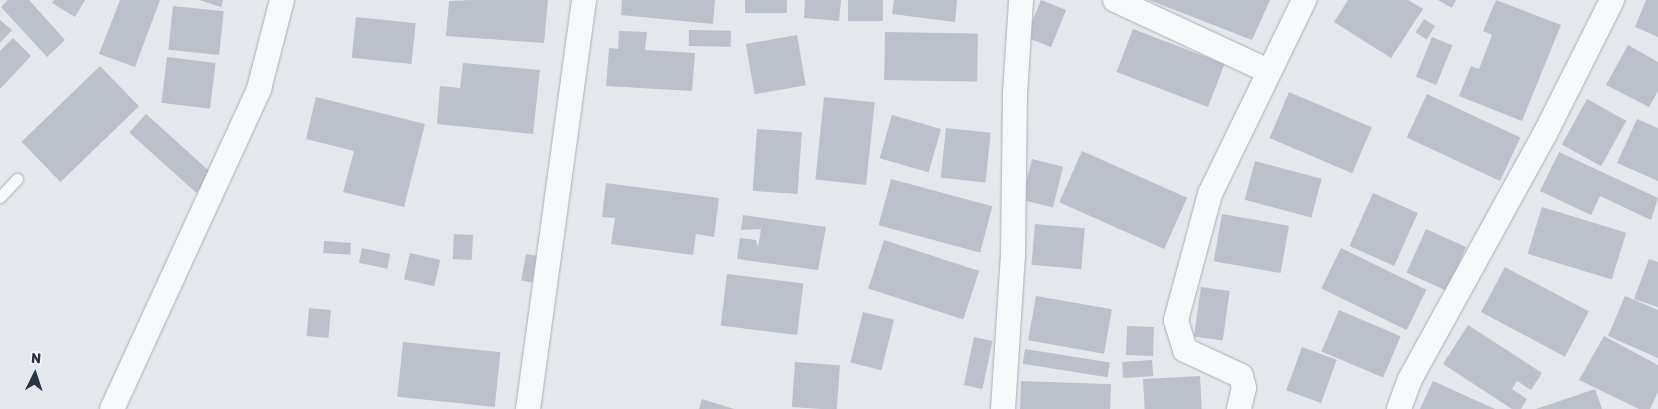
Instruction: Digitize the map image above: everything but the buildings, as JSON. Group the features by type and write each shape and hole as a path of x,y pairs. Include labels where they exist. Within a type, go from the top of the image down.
{"street":[{"path":"112,409 259,89 282,0"},
{"path":"528,409 584,0"},
{"path":"1003,409 1013,256 1015,94 1021,0"},
{"path":"1115,0 1266,70"},
{"path":"1239,409 1244,388 1241,376 1185,350 1176,320 1210,194 1266,70 1304,0"},
{"path":"1399,409 1409,381 1545,134 1612,0"}],"lane":[{"path":"0,197 17,179"}]}
